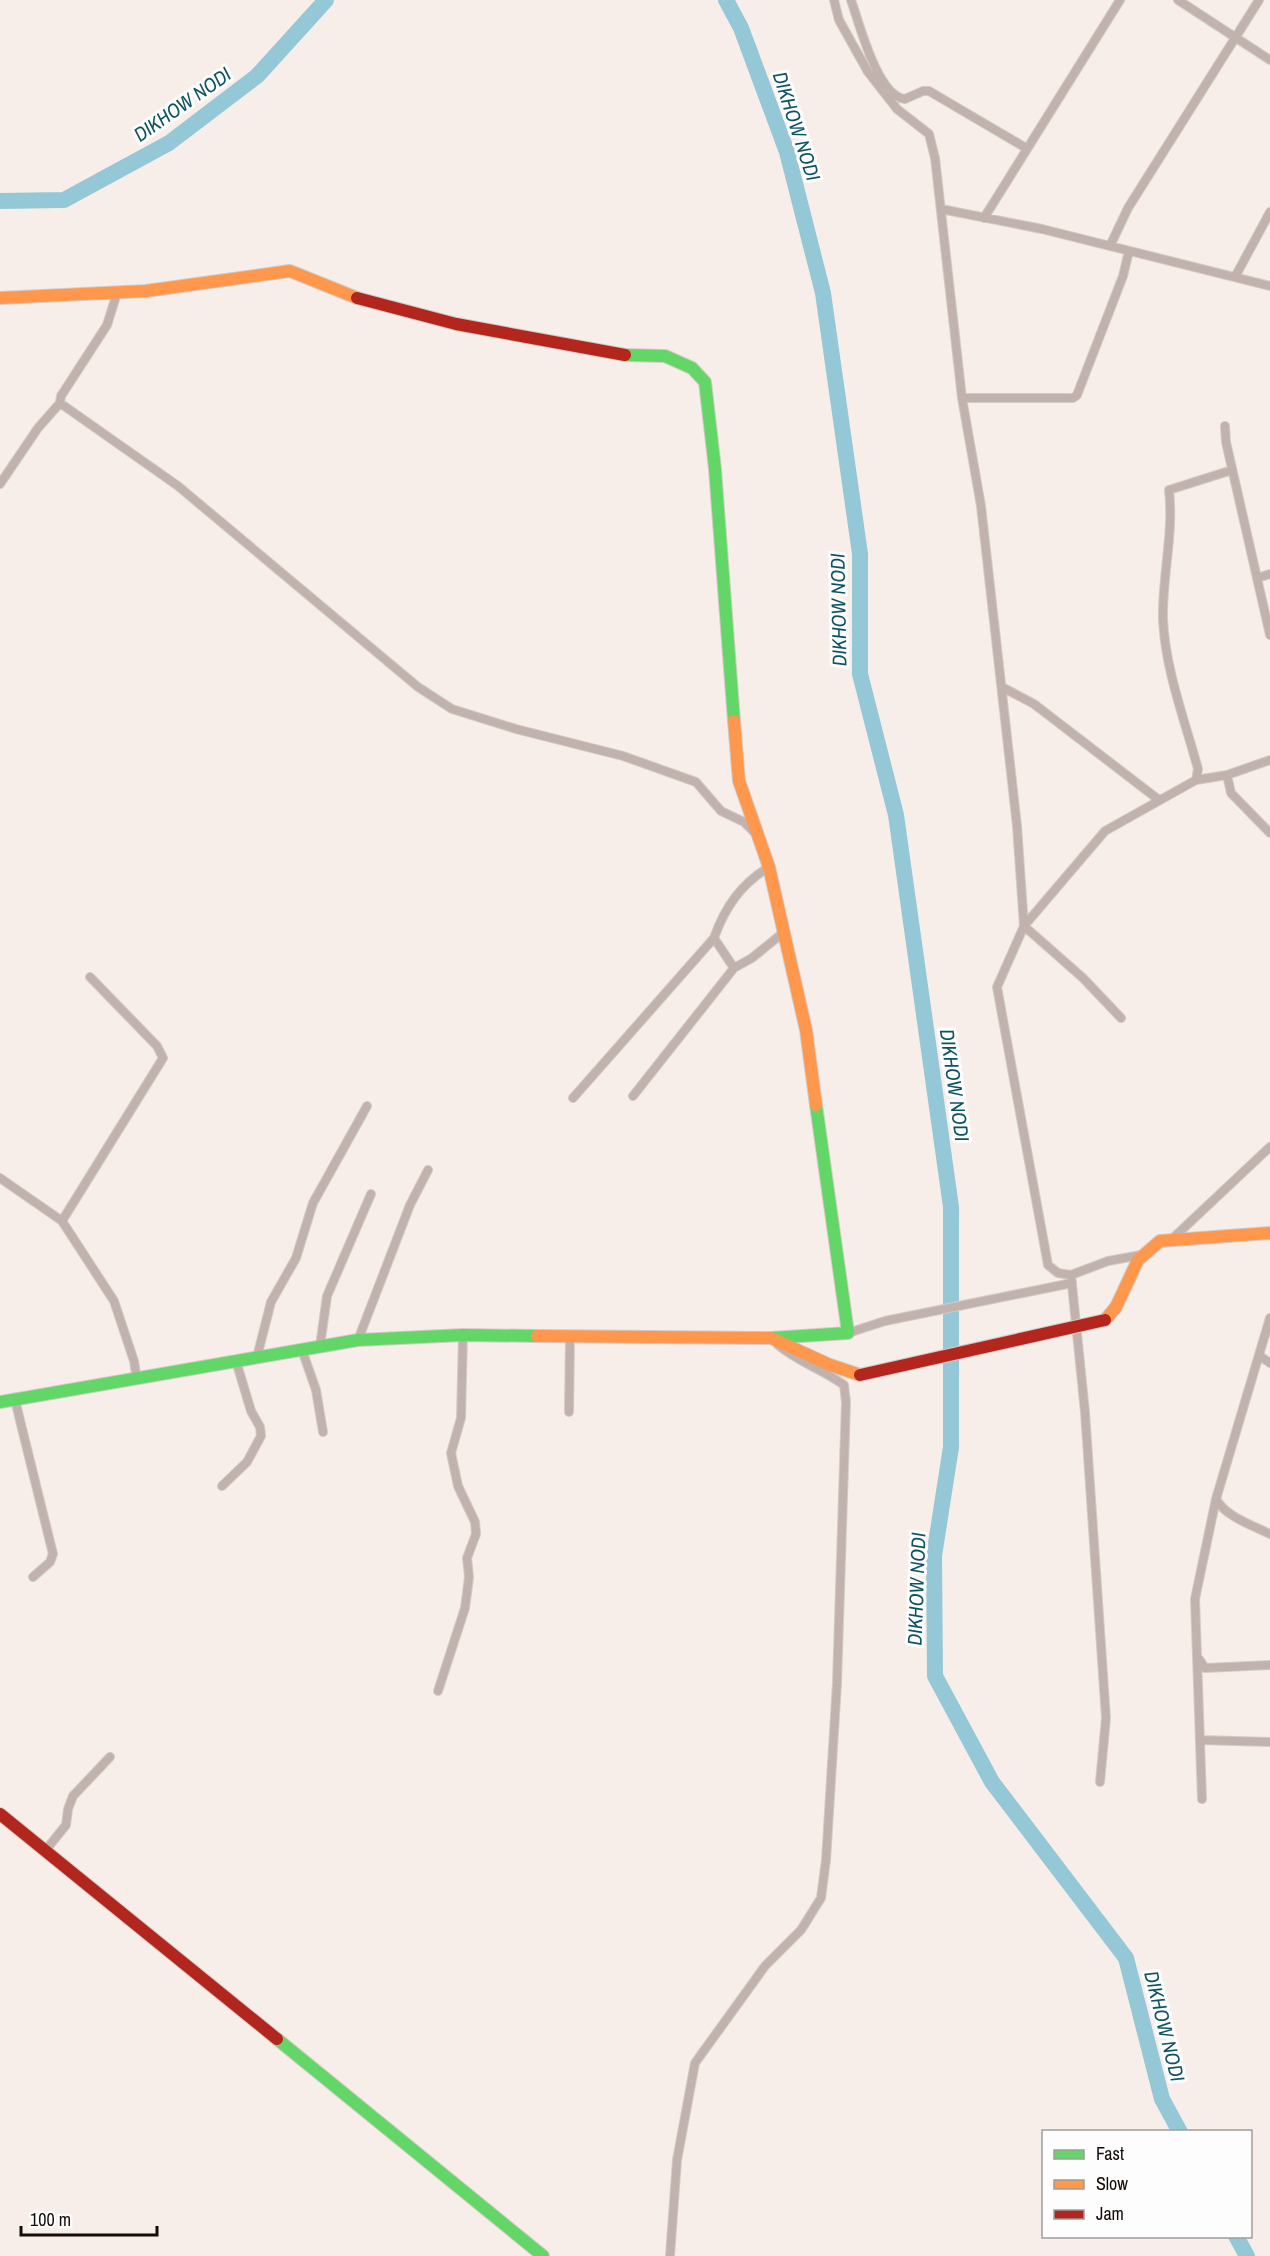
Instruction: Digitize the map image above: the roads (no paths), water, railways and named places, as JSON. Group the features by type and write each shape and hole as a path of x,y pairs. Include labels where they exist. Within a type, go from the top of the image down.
{"street":[{"path":"834,0 839,20 868,72 897,109 929,134 941,209 962,398 981,506 1017,826 1024,926 1083,978 1121,1018"},
{"path":"851,0 859,32 883,81 897,96 905,99 923,91 934,93 1026,148"},
{"path":"984,218 1120,0"},
{"path":"1178,0 1270,60"},
{"path":"1110,246 1128,208 1259,0"},
{"path":"941,209 1110,246 1270,286"},
{"path":"1234,277 1270,212"},
{"path":"962,398 1072,398 1077,395 1123,276 1129,251"},
{"path":"0,298 146,291 290,271 372,304 456,324 626,355 665,356 692,368 705,382 739,781 769,867 806,1030 848,1333"},
{"path":"0,484 38,428 60,403 61,396 108,325 117,293"},
{"path":"60,403 178,486 418,687 452,709 516,729 623,756 696,782 721,811 744,822 758,835"},
{"path":"1225,426 1232,470 1270,635"},
{"path":"1196,780 1198,768 1167,651 1163,618 1172,517 1169,490 1232,470"},
{"path":"1257,579 1270,574"},
{"path":"1002,687 1034,704 1159,801"},
{"path":"1072,1279 1058,1273 1048,1265 997,987 1024,926 1105,831 1196,780 1227,775 1270,760"},
{"path":"1227,775 1232,793 1270,833"},
{"path":"573,1098 714,938 723,912 750,879 769,867"},
{"path":"633,1096 734,968 752,958 784,932"},
{"path":"714,938 734,968"},
{"path":"62,1221 163,1058 157,1046 90,977"},
{"path":"257,1357 271,1302 296,1258 313,1203 367,1106"},
{"path":"1171,1240 1270,1147"},
{"path":"358,1340 410,1204 428,1170"},
{"path":"0,1178 62,1221 114,1301 134,1360 137,1380"},
{"path":"320,1346 327,1296 370,1194"},
{"path":"771,1338 830,1365 860,1375 1105,1320 1114,1313 1122,1287 1141,1255 1160,1240 1270,1233"},
{"path":"0,1402 358,1340 463,1335 771,1338 848,1333 885,1321 1060,1286 1108,1261 1141,1255"},
{"path":"1072,1279 1106,1718 1100,1782"},
{"path":"1203,1799 1195,1599 1216,1499 1270,1318"},
{"path":"438,1691 465,1608 469,1577 467,1558 476,1534 476,1522 458,1486 452,1453 461,1418 463,1335"},
{"path":"569,1412 570,1337"},
{"path":"670,2256 677,2160 695,2063 765,1966 801,1930 821,1898 826,1860 837,1683 846,1402 843,1385 825,1371 794,1359 771,1338"},
{"path":"302,1350 315,1390 323,1432"},
{"path":"1260,1356 1270,1363"},
{"path":"222,1486 247,1462 261,1436 260,1426 251,1411 236,1361"},
{"path":"15,1400 53,1554 50,1562 33,1577"},
{"path":"1216,1499 1227,1511 1270,1534"},
{"path":"1199,1658 1205,1668 1270,1665"},
{"path":"1200,1740 1270,1742"},
{"path":"45,1851 66,1825 68,1809 73,1796 110,1757"},
{"path":"0,1814 543,2256"}],"waterway":[{"name":"DIKHOW NODI","path":"0,201 64,200 169,143 257,76 326,0"},
{"name":"DIKHOW NODI","path":"726,0 741,28 787,152 823,293 860,554 860,674 896,815 951,1207 951,1447 934,1556 935,1676 992,1782 1126,1958 1162,2099 1179,2130"},
{"name":"DIKHOW NODI","path":"1237,2238 1247,2256"}]}
